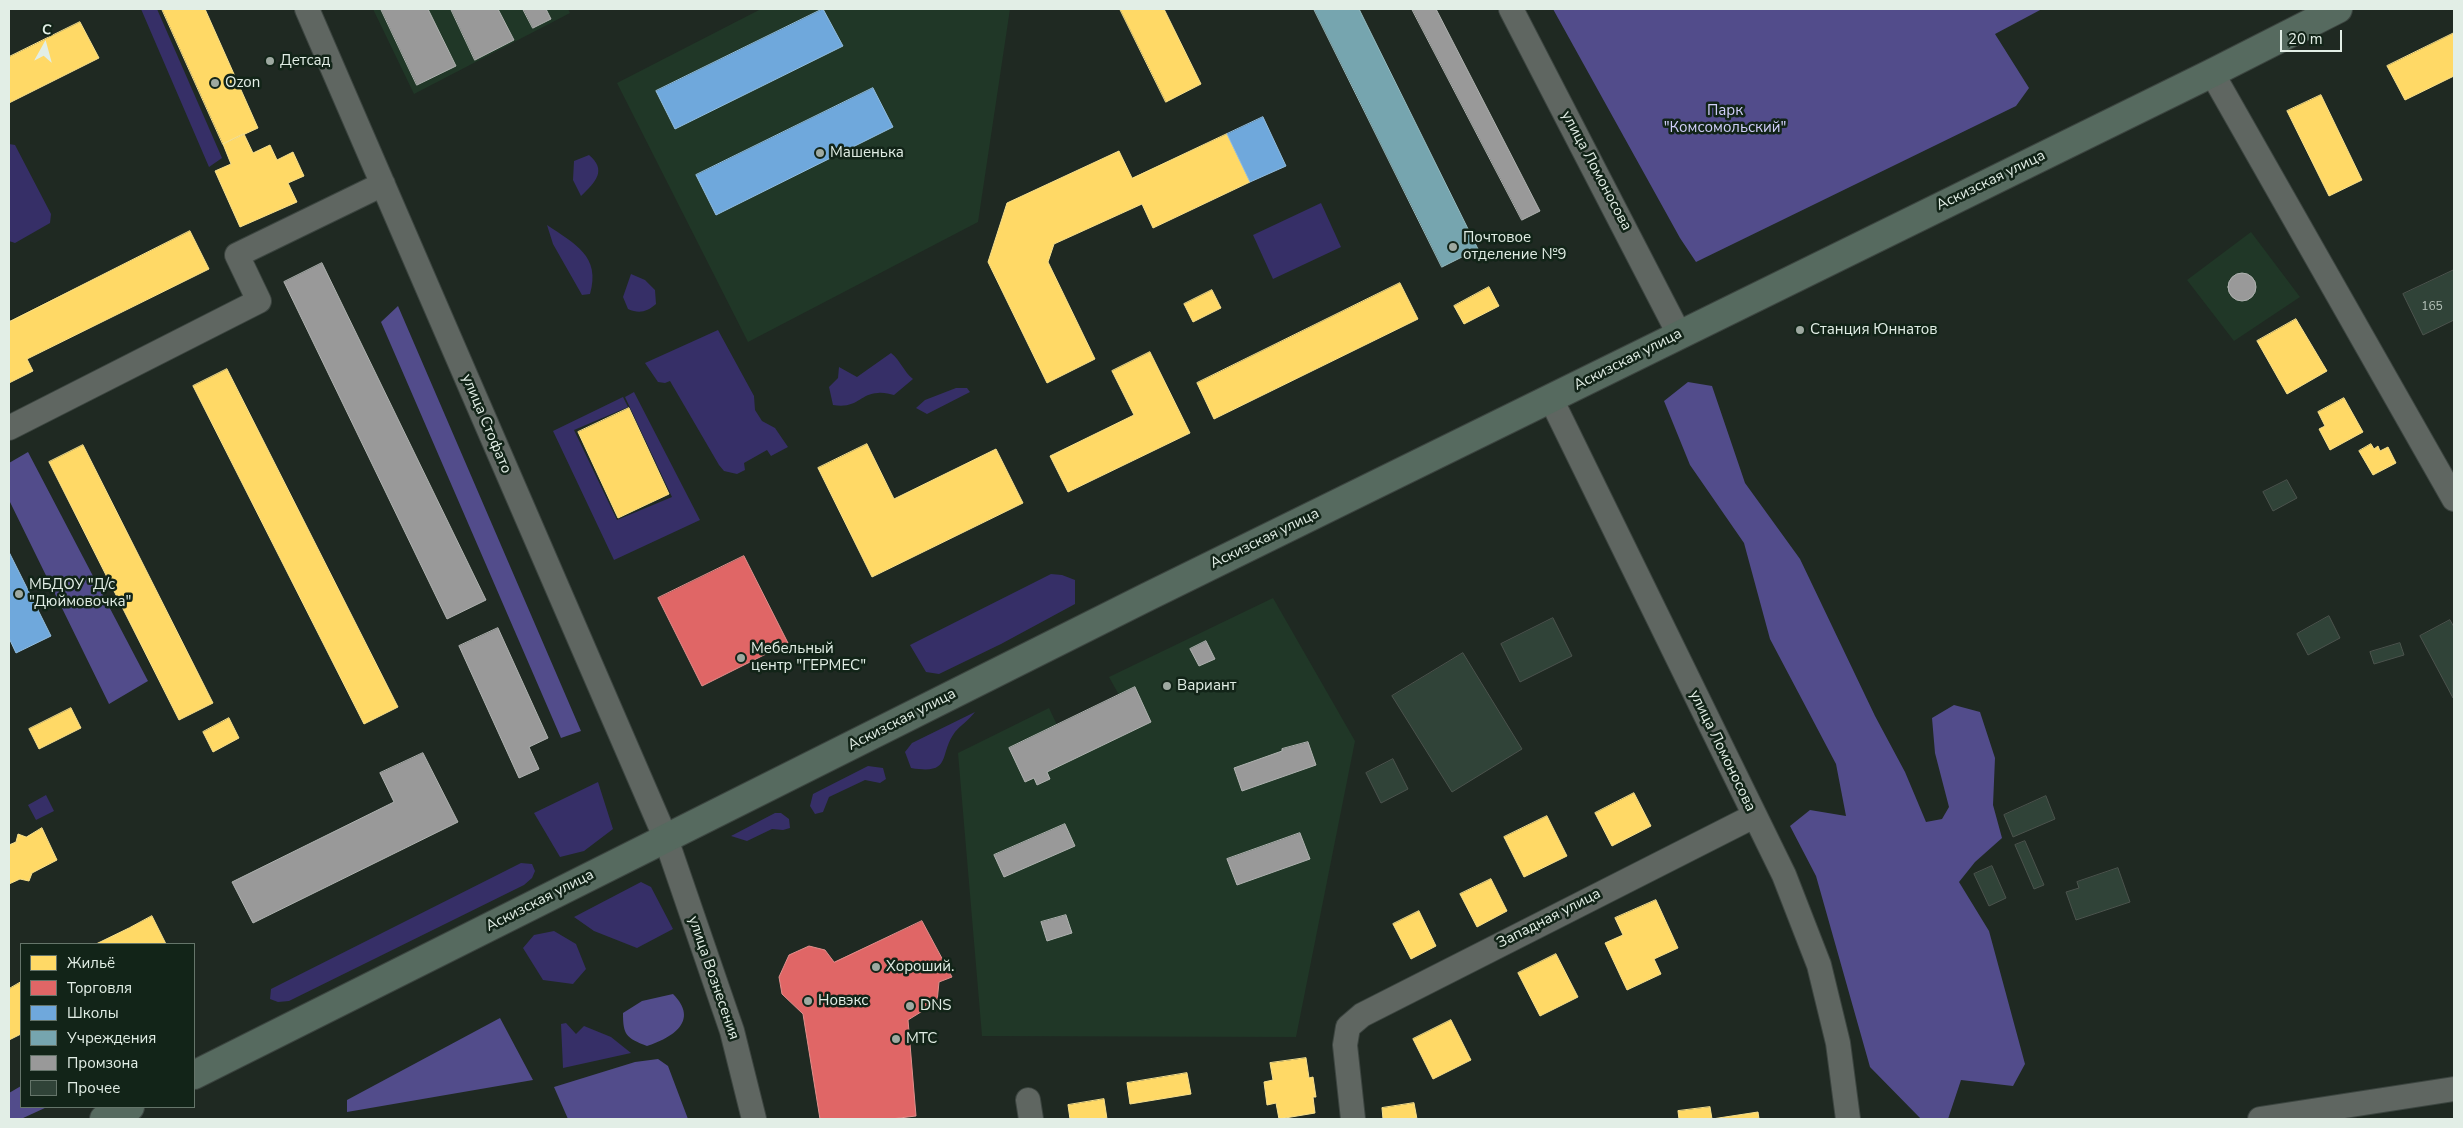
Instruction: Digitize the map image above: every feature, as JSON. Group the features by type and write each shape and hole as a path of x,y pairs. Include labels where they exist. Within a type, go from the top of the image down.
{"main road":[{"name":"Аскизская улица","path":"195,1074 1147,597 2212,73 2338,9"},
{"path":"104,1119 128,1108"}],"street":[{"name":"улица Стофато","path":"307,9 666,839"},
{"name":"улица Ломоносова","path":"1511,9 1679,334"},
{"path":"2212,73 2454,499"},
{"path":"9,428 259,301 237,256 383,184"},
{"name":"улица Ломоносова","path":"1551,399 1784,875 1819,965 1838,1043 1848,1119"},
{"name":"Западная улица","path":"1353,1119 1344,1045 1348,1027 1362,1015 1754,816"},
{"name":"улица Вознесения","path":"666,839 732,1031 754,1119"},
{"path":"2260,1119 2454,1089"}],"shaded area":[{"path":"141,9 157,9 222,158 209,167"},
{"path":"373,9 568,9 570,13 414,94"},
{"name":"Машенька","path":"761,9 1010,9 978,222 748,342 617,83"},
{"path":"9,144 15,145 51,214 50,223 15,243 9,241"},
{"path":"589,155 594,160 598,171 595,181 581,196 573,180 574,161"},
{"path":"1321,203 1341,247 1273,279 1253,235"},
{"path":"547,225 576,245 589,260 592,270 590,294 582,295 553,244"},
{"path":"2251,232 2300,297 2234,341 2187,280"},
{"path":"631,274 645,280 655,290 656,304 649,309 639,312 628,309 623,297"},
{"path":"718,330 754,396 755,410 762,421 775,428 788,447 771,456 767,450 744,463 745,470 737,474 724,471 719,465 670,381 665,383 658,382 645,363"},
{"path":"891,353 913,379 894,395 872,394 848,405 833,405 829,387 838,378 839,367 857,377"},
{"path":"956,388 967,388 970,392 927,414 916,408 925,400"},
{"path":"634,392 700,520 614,560 553,431 623,397 628,407 574,430 617,520 672,497 625,397"},
{"path":"1051,574 1062,575 1075,580 1075,604 1001,644 939,674 926,672 910,645"},
{"path":"1273,598 1355,741 1296,1037 982,1036 958,753 1049,708 1057,725 1119,695 1109,677"},
{"path":"975,712 955,732 939,766 933,769 911,768 905,752 912,743"},
{"path":"868,766 883,768 886,779 880,783 865,780 829,797 823,812 815,814 810,806 813,794"},
{"path":"598,782 613,829 584,851 560,857 534,813"},
{"path":"46,795 54,811 36,820 28,805"},
{"path":"775,813 781,813 789,819 790,828 783,830 772,829 747,841 731,836"},
{"path":"521,863 532,864 535,871 532,878 524,885 289,1001 278,1002 270,999 271,989"},
{"path":"641,882 651,887 673,929 637,948 594,931 574,917"},
{"path":"554,931 576,944 586,969 573,984 543,980 523,948 534,935"},
{"path":"566,1023 576,1034 584,1026 611,1037 631,1053 563,1068 561,1024"}],"green space":[{"name":"Парк \"Комсомольский\"","path":"1553,9 2042,9 1995,34 2029,88 2016,106 1696,262 1680,238"},
{"path":"398,306 581,731 561,738 381,322"},
{"path":"1688,382 1712,386 1745,483 1800,559 1875,716 1905,772 1926,822 1942,819 1949,807 1935,753 1932,718 1954,705 1980,712 1995,758 1993,805 2002,838 1975,862 1959,882 1989,931 2025,1064 2013,1086 1961,1080 1948,1119 1921,1119 1870,1067 1816,876 1790,826 1810,810 1846,816 1836,764 1770,639 1744,543 1690,465 1664,401"},
{"path":"28,452 148,681 109,704 9,500 9,463"},
{"path":"673,994 681,1004 684,1012 680,1027 665,1038 647,1046 634,1041 627,1035 623,1013 642,1001"},
{"path":"500,1018 533,1080 347,1112 347,1100"},
{"path":"658,1059 668,1066 688,1119 568,1119 554,1087 635,1062"},
{"path":"20,1087 20,1108 45,1108 21,1119 9,1119 9,1093"}],"building: Жильё":[{"path":"162,9 205,9 258,128 223,144"},
{"path":"1120,9 1164,9 1201,84 1166,102"},
{"path":"80,22 99,58 9,103 9,57"},
{"path":"2454,33 2454,76 2405,100 2387,66"},
{"path":"2321,95 2362,180 2329,196 2287,111"},
{"path":"244,134 253,153 270,145 277,160 293,152 304,176 288,183 297,202 240,227 215,171 231,164 223,144"},
{"path":"1227,134 1250,182 1153,228 1142,204 1054,244 1048,262 1095,359 1047,383 988,262 1007,203 1119,151 1132,178"},
{"path":"190,231 209,269 27,359 33,371 9,383 9,318 10,321"},
{"path":"1400,283 1418,319 1214,419 1197,383"},
{"path":"1489,287 1499,306 1464,324 1454,306"},
{"path":"1212,290 1221,308 1193,322 1184,304"},
{"path":"2296,319 2327,371 2287,394 2257,341"},
{"path":"1150,352 1190,433 1068,492 1050,456 1134,415 1112,371"},
{"path":"227,369 398,707 364,724 193,386"},
{"path":"2344,398 2363,432 2330,450 2319,429 2325,426 2318,412"},
{"path":"629,408 669,494 618,518 578,432"},
{"path":"867,444 894,499 996,449 1023,503 872,577 818,468"},
{"path":"2371,444 2374,449 2378,446 2380,451 2388,447 2396,463 2373,475 2359,451"},
{"path":"83,445 213,703 179,720 49,462"},
{"path":"71,708 81,728 39,749 29,729"},
{"path":"229,718 239,738 213,752 203,732"},
{"path":"1634,793 1651,826 1612,846 1595,813"},
{"path":"1547,816 1567,856 1524,877 1504,837"},
{"path":"42,828 57,860 32,873 29,881 20,879 9,884 9,845 16,842 18,834 26,837"},
{"path":"1491,879 1507,911 1477,927 1460,894"},
{"path":"1656,900 1678,948 1654,959 1661,974 1627,990 1605,943 1623,935 1615,918"},
{"path":"1419,911 1436,946 1411,959 1393,924"},
{"path":"152,916 166,943 98,943"},
{"path":"1556,954 1578,997 1540,1016 1518,973"},
{"path":"20,983 20,1034 9,1040 9,989"},
{"path":"1451,1020 1471,1060 1433,1079 1413,1039"},
{"path":"1306,1058 1309,1078 1313,1077 1316,1097 1313,1097 1315,1113 1279,1119 1276,1103 1267,1105 1264,1082 1273,1080 1270,1063"},
{"path":"1187,1073 1191,1094 1130,1104 1127,1083"},
{"path":"1104,1099 1107,1119 1070,1119 1068,1105"},
{"path":"1414,1103 1417,1119 1383,1119 1382,1108"},
{"path":"1710,1107 1712,1119 1679,1119 1678,1111"},
{"path":"1758,1112 1759,1119 1712,1119"}],"building: Торговля":[{"path":"744,556 788,643 702,686 658,598"},
{"path":"922,921 952,977 939,982 937,1002 908,1020 916,1116 891,1119 820,1119 803,1014 782,994 779,977 789,955 809,946 825,950 834,962"}],"building: Школы":[{"path":"823,9 843,46 675,129 656,91"},
{"path":"873,88 893,127 716,215 696,175"},
{"path":"1263,117 1286,166 1250,182 1227,134"},
{"name":"МБДОУ \"Д/с \"Дюймовочка\"","path":"9,552 51,636 16,653 9,638"}],"building: Учреждения":[{"path":"1314,9 1359,9 1478,249 1442,267"}],"building: Промзона":[{"path":"381,9 428,9 456,66 417,85"},
{"path":"451,9 498,9 514,40 475,60"},
{"path":"523,9 546,9 551,19 533,28"},
{"path":"1412,9 1436,9 1540,211 1522,220"},
{"path":"322,263 486,600 447,619 284,282"},
{"path":"2242,273 2252,277 2256,287 2252,297 2242,301 2232,297 2228,287 2232,277"},
{"path":"498,628 548,738 529,747 539,769 519,778 459,646"},
{"path":"1206,641 1215,659 1199,666 1190,649"},
{"path":"1135,687 1151,722 1047,772 1050,779 1037,785 1034,778 1025,782 1009,748"},
{"path":"1308,742 1316,765 1242,791 1234,768 1282,751 1282,749"},
{"path":"423,753 458,822 253,923 232,882 394,802 380,773"},
{"path":"1065,824 1075,846 1004,877 994,855"},
{"path":"1300,833 1310,859 1237,885 1227,859"},
{"path":"1066,915 1072,933 1047,941 1041,922"}],"building: Прочее":[{"path":"2454,270 2454,320 2423,335 2403,294"},
{"path":"2287,480 2297,498 2273,511 2263,492"},
{"path":"2329,616 2340,638 2308,655 2297,634"},
{"path":"1553,618 1572,656 1520,682 1501,644"},
{"path":"2450,620 2454,627 2453,698 2420,636"},
{"path":"2400,643 2404,655 2374,664 2370,652"},
{"path":"1463,653 1522,749 1452,792 1392,696"},
{"path":"1393,759 1408,789 1381,803 1366,773"},
{"path":"2046,796 2055,819 2013,837 2004,815"},
{"path":"2025,841 2044,885 2034,889 2015,845"},
{"path":"1992,866 2006,898 1989,906 1974,874"},
{"path":"2118,868 2130,902 2076,920 2066,892 2079,888 2077,882"}],"place":[{"name":"Детсад","path":"270,61"},
{"name":"Ozon","path":"215,83"},
{"name":"Машенька","path":"820,153"},
{"name":"Почтовое отделение №9","path":"1453,247"},
{"name":"Станция Юннатов","path":"1800,330"},
{"name":"МБДОУ \"Д/с \"Дюймовочка\"","path":"19,594"},
{"name":"Мебельный центр \"ГЕРМЕС\"","path":"741,658"},
{"name":"Вариант","path":"1167,686"},
{"name":"Хороший.","path":"876,967"},
{"name":"Новэкс","path":"808,1001"},
{"name":"DNS","path":"910,1006"},
{"name":"МТС","path":"896,1039"}]}
